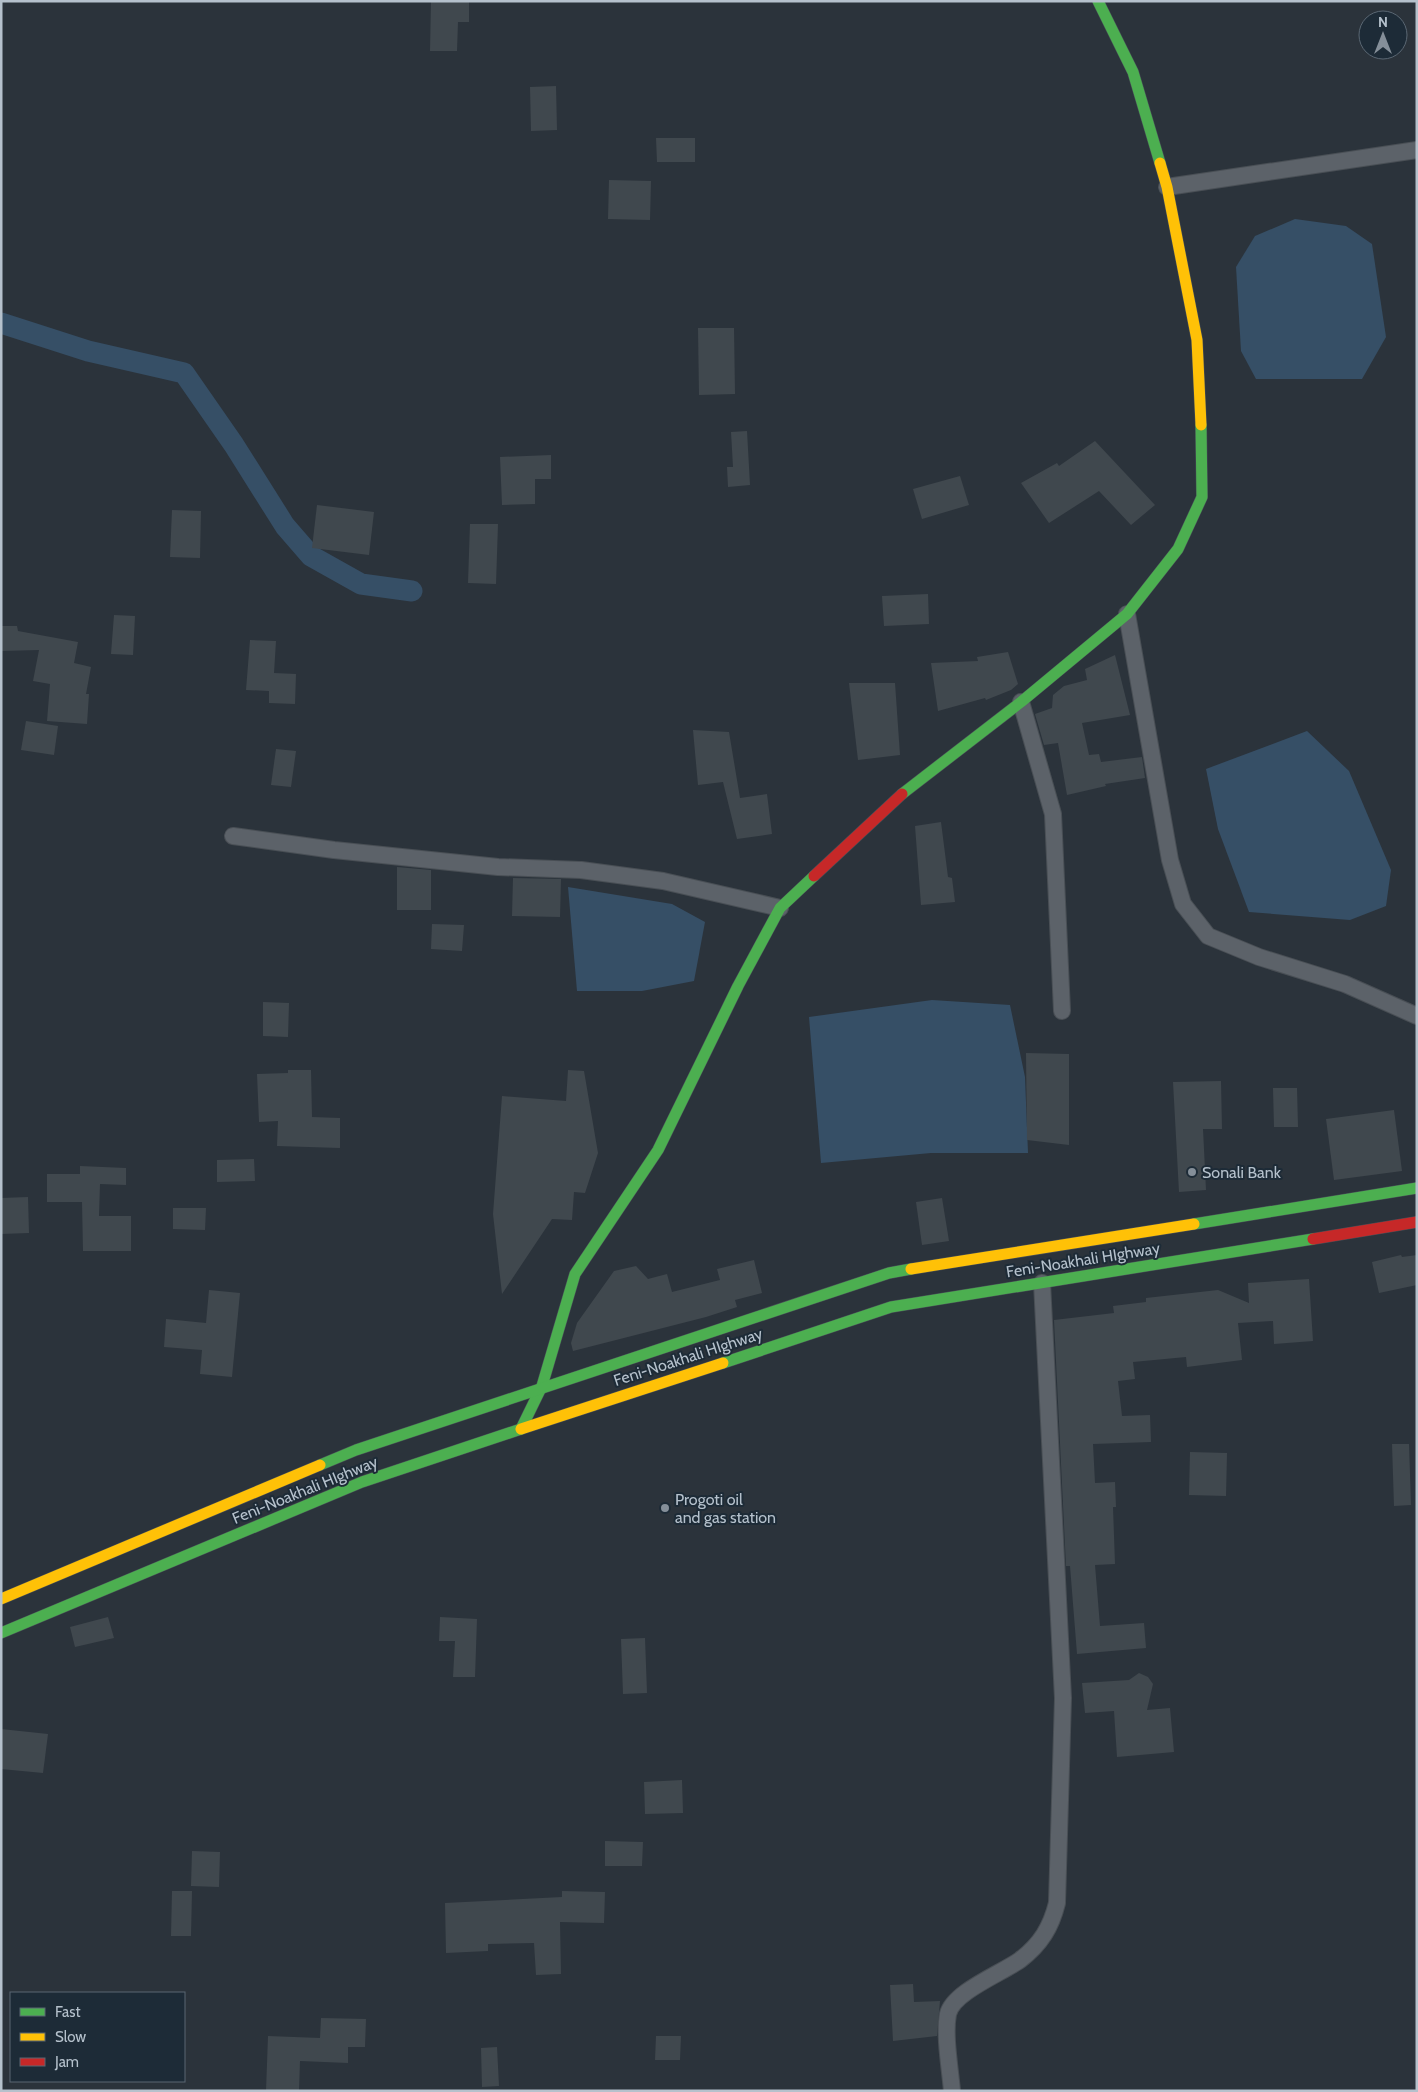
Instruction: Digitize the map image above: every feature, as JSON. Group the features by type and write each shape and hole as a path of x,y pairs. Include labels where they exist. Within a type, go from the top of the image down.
{"highway":[{"path":"521,1429 542,1386 575,1274 658,1150 738,986 780,908 909,787 1021,702 1127,614 1178,549 1202,497 1202,435 1197,340 1167,187 1133,72 1098,1"},
{"name":"Feni-Noakhali HIghway","path":"1,1599 356,1450 542,1386 889,1273 1417,1188"},
{"name":"Feni-Noakhali HIghway","path":"1,1634 362,1482 891,1307 1417,1222"}],"street":[{"path":"1167,187 1417,150"},
{"path":"1127,614 1170,860 1183,904 1208,936 1258,957 1345,984 1417,1016"},
{"path":"1021,702 1053,814 1062,1011"},
{"path":"233,836 334,850 498,867 581,870 663,881 780,908"},
{"path":"952,2091 948,2014 954,2001 1021,1959 1040,1940 1051,1925 1057,1903 1063,1698 1042,1283"}],"water":[{"path":"1295,219 1346,226 1372,244 1386,337 1362,379 1256,379 1241,351 1236,267 1255,236"},
{"path":"1307,731 1349,771 1391,870 1386,906 1350,920 1249,912 1218,829 1206,769"},
{"path":"568,887 672,904 705,922 694,981 642,991 577,991"},
{"path":"932,1000 1010,1005 1025,1077 1028,1153 931,1153 821,1163 809,1017"}],"building":[{"path":"431,1 469,1 469,22 458,22 457,51 430,51"},
{"path":"556,86 557,130 531,131 530,87"},
{"path":"656,138 695,138 695,162 657,162"},
{"path":"609,180 651,181 650,220 608,219"},
{"path":"698,328 734,328 735,394 699,395"},
{"path":"747,431 750,485 728,487 727,467 733,467 731,432"},
{"path":"1095,441 1155,505 1131,525 1099,491 1049,523 1021,483 1057,463 1059,466"},
{"path":"551,455 551,479 535,479 535,504 502,505 500,457"},
{"path":"960,476 969,505 922,519 913,489"},
{"path":"317,505 374,512 369,555 312,548"},
{"path":"172,510 201,511 200,558 170,557"},
{"path":"470,524 498,524 496,584 468,583"},
{"path":"928,594 929,624 884,626 882,596"},
{"path":"114,615 135,616 133,655 111,654"},
{"path":"1,626 17,626 18,631 78,642 74,663 91,667 86,694 89,694 87,724 47,721 50,684 33,681 39,650 1,651"},
{"path":"250,640 276,641 274,673 296,674 295,704 269,703 269,691 246,690"},
{"path":"1008,652 1018,684 1011,690 986,700 985,698 938,711 931,663 978,661 977,657"},
{"path":"1115,655 1130,715 1082,723 1089,755 1099,754 1101,762 1142,757 1145,778 1105,784 1106,786 1067,795 1058,743 1044,745 1035,714 1052,708 1053,695 1064,686 1087,680 1085,669"},
{"path":"849,683 895,683 900,755 858,760"},
{"path":"26,721 58,726 54,755 21,750"},
{"path":"693,730 729,732 740,798 767,794 772,834 737,839 723,782 698,785"},
{"path":"276,749 296,751 291,787 271,785"},
{"path":"941,822 948,877 952,878 955,902 921,905 915,826"},
{"path":"397,867 431,870 431,910 397,910"},
{"path":"513,878 561,879 560,917 512,916"},
{"path":"432,924 464,925 462,951 431,949"},
{"path":"263,1002 289,1003 288,1037 263,1036"},
{"path":"1026,1053 1069,1054 1069,1145 1027,1140"},
{"path":"288,1070 311,1070 312,1117 340,1118 340,1148 277,1146 278,1121 259,1122 257,1074 288,1073"},
{"path":"568,1070 584,1071 598,1153 585,1193 574,1192 572,1220 552,1219 502,1294 493,1214 502,1096 566,1101"},
{"path":"1221,1081 1222,1129 1203,1129 1206,1190 1179,1192 1173,1082"},
{"path":"1273,1088 1297,1088 1298,1127 1274,1127"},
{"path":"1394,1110 1402,1171 1334,1180 1326,1119"},
{"path":"254,1159 255,1181 217,1182 217,1160"},
{"path":"80,1166 126,1168 126,1185 100,1184 99,1216 131,1216 131,1251 83,1251 82,1202 47,1202 47,1174 80,1174"},
{"path":"28,1197 29,1233 1,1234 1,1198"},
{"path":"942,1198 949,1241 922,1245 916,1202"},
{"path":"173,1208 206,1208 205,1230 173,1229"},
{"path":"1401,1255 1402,1257 1417,1255 1417,1285 1379,1293 1372,1262"},
{"path":"754,1260 762,1293 735,1300 737,1307 706,1317 573,1351 571,1343 577,1323 614,1271 636,1266 648,1279 667,1274 672,1292 720,1280 717,1269"},
{"path":"1309,1279 1313,1341 1274,1344 1273,1321 1238,1323 1242,1360 1187,1367 1186,1357 1133,1362 1135,1379 1118,1381 1122,1416 1150,1415 1151,1442 1093,1444 1095,1483 1115,1482 1116,1507 1113,1507 1115,1564 1095,1565 1100,1626 1144,1623 1146,1648 1077,1654 1070,1566 1066,1566 1054,1320 1114,1313 1113,1306 1146,1302 1146,1298 1218,1290 1249,1303 1248,1283"},
{"path":"209,1290 240,1293 232,1377 200,1374 202,1350 164,1347 166,1319 206,1323"},
{"path":"1392,1444 1409,1444 1411,1505 1394,1506"},
{"path":"1190,1452 1227,1453 1226,1496 1189,1495"},
{"path":"108,1617 114,1638 75,1647 70,1627"},
{"path":"440,1617 477,1619 475,1677 453,1677 455,1641 439,1641"},
{"path":"645,1638 647,1693 623,1694 621,1639"},
{"path":"1139,1673 1148,1677 1153,1684 1147,1710 1170,1708 1174,1752 1117,1757 1114,1711 1085,1713 1082,1683 1129,1680"},
{"path":"1,1729 48,1734 43,1773 1,1769"},
{"path":"682,1780 683,1813 645,1814 644,1782"},
{"path":"605,1841 643,1842 642,1866 605,1866"},
{"path":"192,1851 220,1852 219,1887 191,1886"},
{"path":"172,1891 192,1891 191,1936 171,1936"},
{"path":"562,1891 605,1892 604,1923 560,1922 561,1974 536,1975 534,1943 488,1944 488,1951 446,1953 445,1903 562,1897"},
{"path":"913,1984 914,2002 940,2001 937,2036 893,2041 890,1985"},
{"path":"321,2018 366,2019 365,2047 348,2047 348,2063 300,2061 299,2091 266,2091 268,2036 320,2038"},
{"path":"656,2036 681,2036 680,2060 655,2060"},
{"path":"497,2047 499,2086 482,2087 481,2048"}],"waterway":[{"path":"1,323 88,351 184,373 234,445 285,526 311,556 361,584 412,591"}],"traffic: fast":[{"path":"1098,1 1133,72 1160,163"},
{"path":"902,794 1021,702 1127,614 1178,549 1202,497 1201,425"},
{"path":"521,1429 542,1386 575,1274 658,1150 738,986 780,908 814,876"},
{"path":"1194,1224 1417,1188"},
{"path":"723,1363 891,1307 1313,1239"},
{"path":"320,1465 356,1450 889,1273 911,1269"},
{"path":"1,1633 362,1482 521,1429"}],"traffic: slow":[{"path":"1160,163 1167,187 1197,340 1201,425"},
{"path":"911,1269 1194,1224"},
{"path":"521,1429 723,1363"},
{"path":"1,1599 320,1465"}],"traffic: jam":[{"path":"814,876 902,794"},
{"path":"1313,1239 1417,1222"}],"place":[{"name":"Sonali Bank","path":"1192,1172"},
{"name":"Progoti oil and gas station","path":"665,1508"}]}
